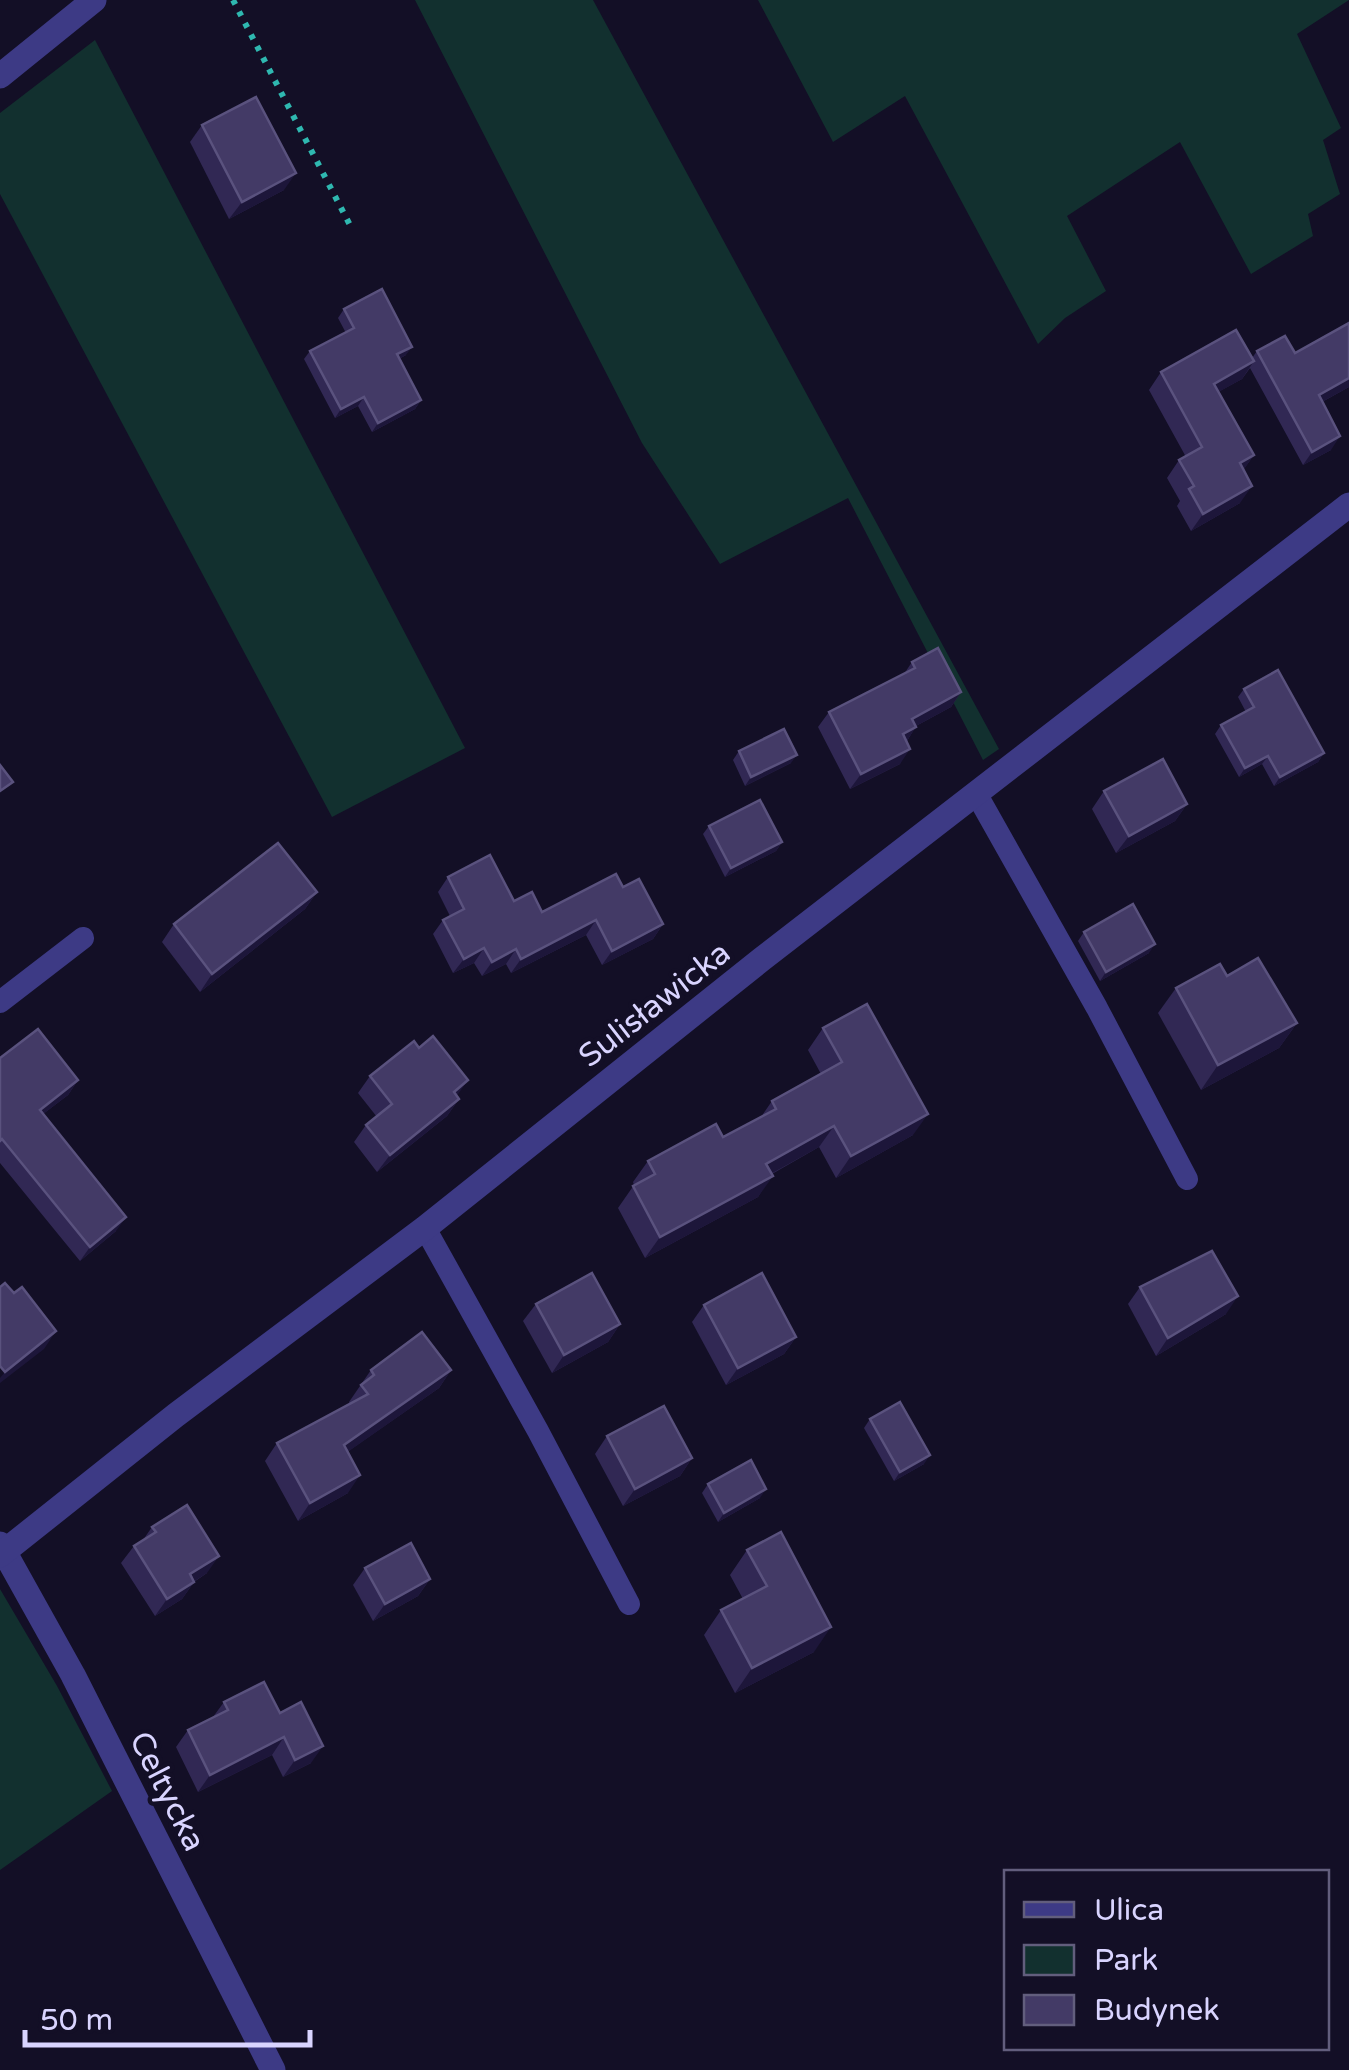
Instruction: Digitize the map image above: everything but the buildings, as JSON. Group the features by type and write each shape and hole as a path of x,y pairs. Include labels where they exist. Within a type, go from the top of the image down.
{"street":[{"path":"0,76 94,0"},
{"name":"Sulisławicka","path":"1,1551 425,1228 707,1003 1349,505"},
{"name":"Celtycka","path":"1,1551 72,1675 273,2070"}],"lane":[{"path":"976,795 1096,1008 1186,1179"},
{"path":"0,1002 82,938"},
{"path":"425,1228 629,1604"}],"path":[{"path":"233,0 351,228"}],"green space":[{"path":"415,0 593,0 999,749 983,760 848,498 720,564 642,443"},
{"path":"758,0 1349,0 1297,34 1341,128 1323,140 1340,194 1308,214 1313,236 1251,274 1180,142 1067,216 1106,291 1065,318 1038,344 905,96 833,142"},
{"path":"95,40 465,748 332,817 0,194 0,113"},
{"path":"0,1589 112,1791 0,1870"}]}
